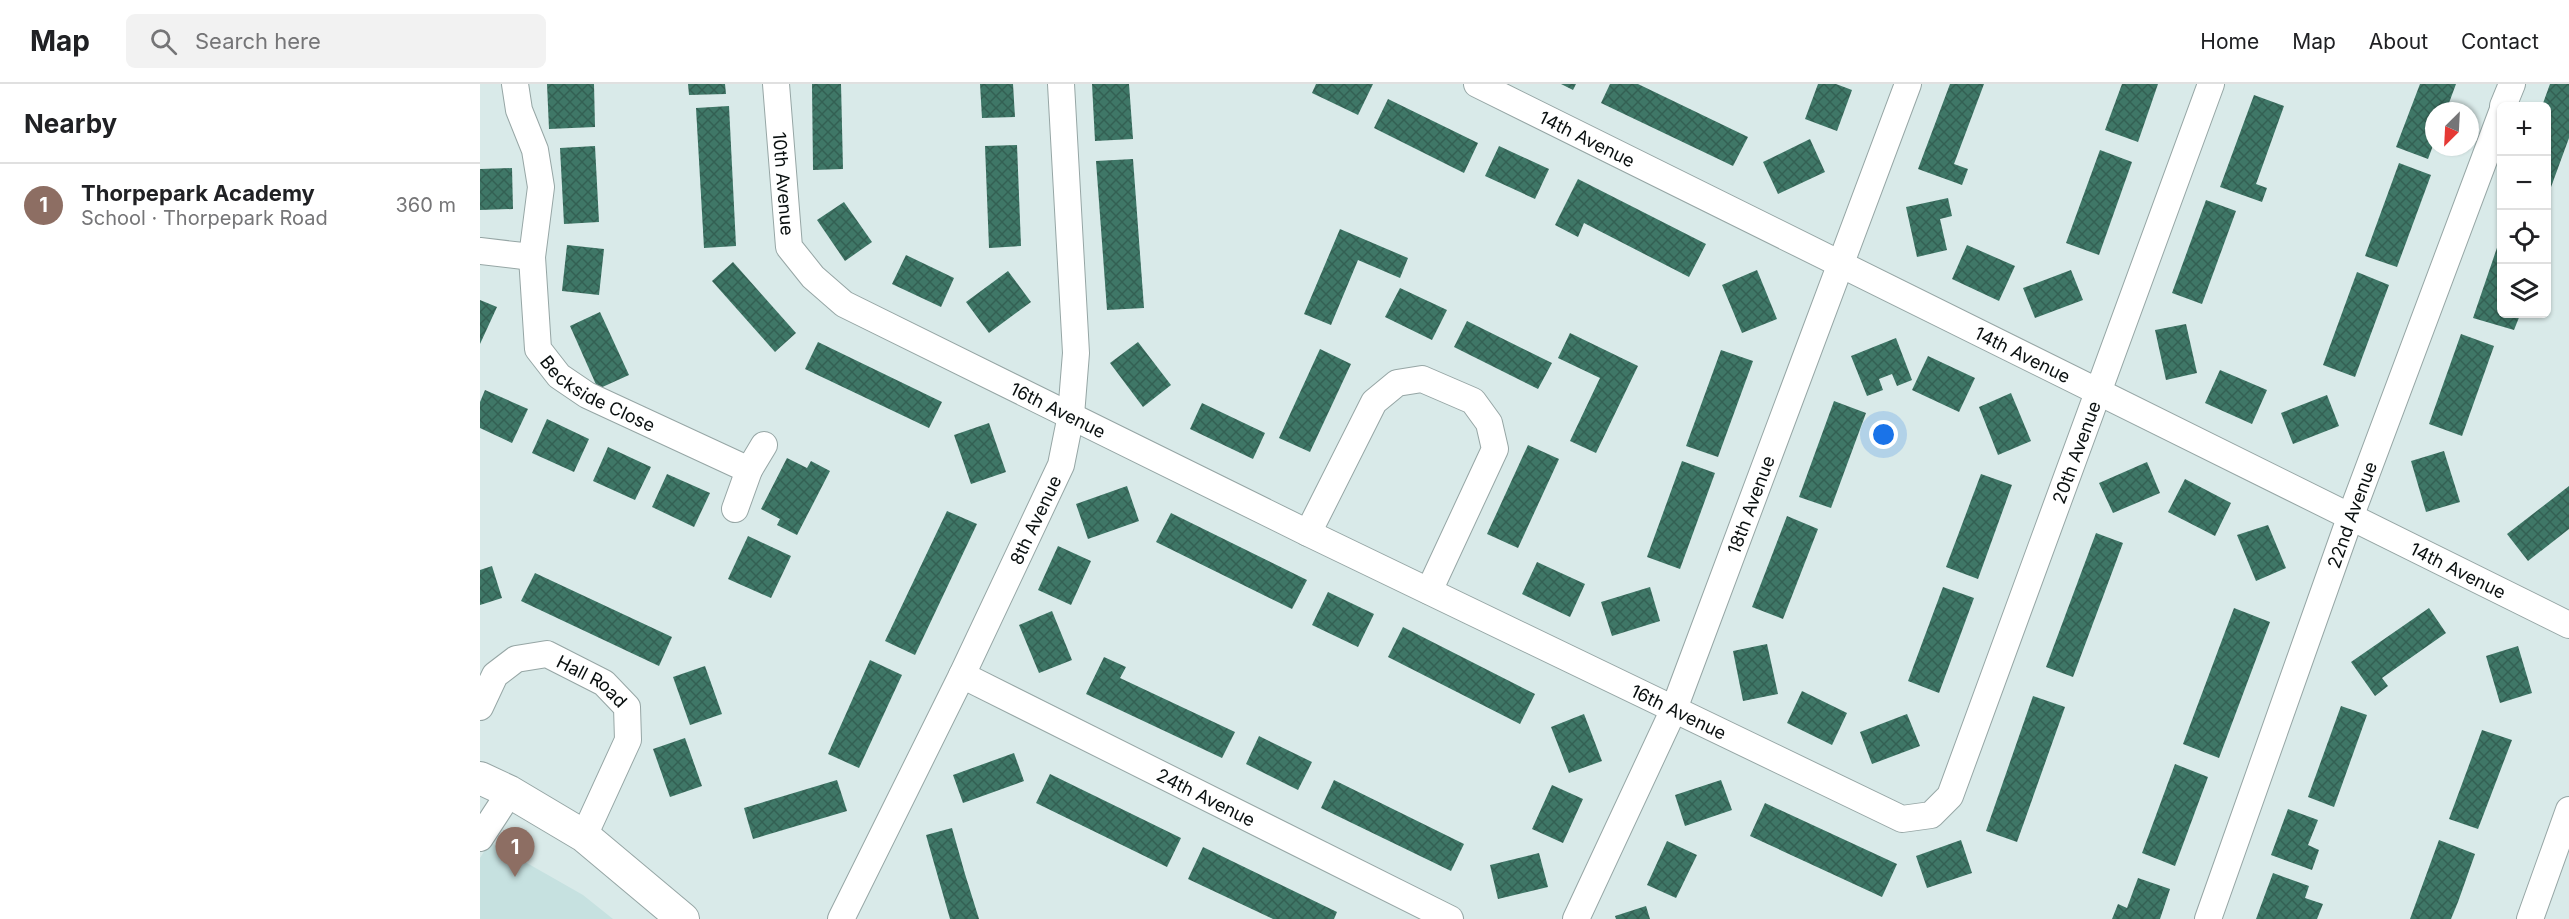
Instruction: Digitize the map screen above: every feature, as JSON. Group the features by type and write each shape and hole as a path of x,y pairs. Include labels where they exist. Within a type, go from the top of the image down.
{"street":[{"name":"Beckside Close","path":"515,84 519,110 535,150 541,187 532,257 538,349 559,375 587,395 749,470"},
{"name":"10th Avenue","path":"776,84 789,247 813,277"},
{"name":"8th Avenue","path":"841,919 962,675 1061,465 1071,416 1076,354 1061,84"},
{"name":"14th Avenue","path":"1477,84 2352,515 2569,625"},
{"name":"18th Avenue","path":"1576,919 1674,709 1908,84"},
{"name":"20th Avenue","path":"1931,815 1950,796 2211,84"},
{"path":"2505,102 2512,84"},
{"name":"22nd Avenue","path":"2208,919 2352,515 2497,125"},
{"path":"480,251 532,257"},
{"name":"16th Avenue","path":"813,277 843,304 1429,591 1902,819 1931,815"},
{"path":"1308,532 1374,402 1397,383 1422,379 1473,401 1489,423 1495,449 1429,591"},
{"path":"735,509 749,470 764,445"},
{"name":"Hall Road","path":"480,707 495,675 516,658 547,654 604,683 627,707 628,740 584,836"},
{"name":"24th Avenue","path":"962,675 1450,919"},
{"path":"480,778 510,792 584,836 683,919"},
{"path":"480,838 510,792"},
{"path":"2537,917 2569,810"}],"shaded area":[{"path":"490,842 583,895 613,919 480,919 480,858"}],"building":[{"path":"547,84 594,84 595,127 549,129"},
{"path":"688,84 725,84 726,94 689,95"},
{"path":"812,84 841,84 843,169 813,170"},
{"path":"980,84 1013,84 1015,117 982,118"},
{"path":"1092,84 1129,84 1133,139 1095,141"},
{"path":"1316,84 1373,84 1358,115 1312,93"},
{"path":"1561,84 1576,84 1573,90"},
{"path":"1610,84 1638,84 1748,137 1733,166 1601,103"},
{"path":"1818,84 1836,84 1852,90 1837,131 1805,119"},
{"path":"1950,84 1984,84 1954,164 1968,169 1962,185 1918,169"},
{"path":"2122,84 2158,84 2138,142 2105,130"},
{"path":"2420,84 2456,84 2449,102 2425,102 2425,156 2429,156 2428,159 2396,147"},
{"path":"2550,84 2569,84 2569,138 2551,187 2551,102 2543,102"},
{"path":"2254,95 2284,106 2256,184 2267,188 2262,202 2220,187"},
{"path":"1388,99 1478,143 1464,173 1374,128"},
{"path":"729,106 736,246 704,248 696,108"},
{"path":"1810,139 1825,172 1778,194 1763,162"},
{"path":"1017,145 1021,246 989,248 985,146"},
{"path":"595,146 599,222 564,224 560,148"},
{"path":"1499,146 1549,169 1535,199 1485,176"},
{"path":"2100,150 2132,162 2099,255 2066,243"},
{"path":"1133,159 1144,308 1107,310 1096,161"},
{"path":"2399,163 2431,175 2397,267 2365,256"},
{"path":"512,168 513,209 480,210 480,169"},
{"path":"1578,179 1706,244 1689,277 1584,223 1578,237 1555,225"},
{"path":"1948,198 1952,216 1940,219 1947,250 1917,257 1906,207"},
{"path":"2206,200 2236,211 2202,304 2172,293"},
{"path":"844,202 872,242 845,261 817,220"},
{"path":"1340,229 1408,258 1400,278 1358,260 1331,325 1304,314"},
{"path":"567,245 604,249 599,295 562,291"},
{"path":"1967,245 2015,266 1999,301 1952,279"},
{"path":"2497,248 2497,318 2519,318 2514,330 2473,318"},
{"path":"906,255 954,278 941,307 892,284"},
{"path":"733,262 796,333 775,352 712,281"},
{"path":"1757,270 1777,319 1742,333 1722,285"},
{"path":"2071,270 2083,300 2035,318 2023,288"},
{"path":"1008,271 1031,302 989,333 966,302"},
{"path":"2357,272 2389,285 2355,377 2323,365"},
{"path":"1400,288 1447,310 1432,340 1385,317"},
{"path":"480,300 497,307 480,344"},
{"path":"600,312 629,375 598,389 570,326"},
{"path":"1467,321 1552,363 1538,389 1454,347"},
{"path":"2186,324 2197,373 2166,380 2155,330"},
{"path":"1570,333 1638,366 1596,453 1570,441 1600,378 1558,358"},
{"path":"2461,334 2494,346 2462,436 2429,424"},
{"path":"1896,338 1912,380 1897,386 1892,374 1879,379 1883,390 1867,396 1851,356"},
{"path":"818,342 942,402 929,428 805,369"},
{"path":"1138,342 1171,385 1143,407 1110,363"},
{"path":"1320,349 1351,364 1310,452 1279,438"},
{"path":"1721,350 1753,361 1718,457 1686,446"},
{"path":"1928,356 1975,378 1959,412 1912,390"},
{"path":"2220,370 2267,390 2252,424 2205,403"},
{"path":"485,390 528,409 512,443 480,428 480,402"},
{"path":"2011,393 2031,441 1998,455 1979,407"},
{"path":"2327,395 2339,426 2293,444 2281,413"},
{"path":"1834,401 1866,413 1831,508 1799,497"},
{"path":"1202,403 1265,433 1253,459 1190,429"},
{"path":"547,419 589,439 574,472 532,453"},
{"path":"989,423 1006,472 971,484 954,435"},
{"path":"1528,445 1559,459 1518,548 1487,534"},
{"path":"608,447 651,467 635,500 593,481"},
{"path":"2444,451 2460,502 2426,512 2411,461"},
{"path":"787,458 807,468 811,461 830,471 797,535 777,525 780,519 761,509"},
{"path":"1682,461 1715,473 1680,569 1647,557"},
{"path":"2147,462 2160,493 2113,513 2099,483"},
{"path":"667,474 710,493 694,527 652,507"},
{"path":"1981,474 2012,485 1978,579 1946,567"},
{"path":"2185,479 2231,503 2215,536 2168,512"},
{"path":"1127,486 1139,521 1088,539 1076,504"},
{"path":"2569,486 2569,529 2528,561 2507,534"},
{"path":"947,511 977,524 915,655 885,641"},
{"path":"1171,513 1307,580 1292,609 1156,542"},
{"path":"1787,516 1818,529 1783,619 1752,607"},
{"path":"2268,525 2286,568 2256,581 2237,535"},
{"path":"2096,533 2123,543 2073,677 2046,667"},
{"path":"748,536 791,556 771,598 728,579"},
{"path":"1058,546 1091,561 1071,605 1038,590"},
{"path":"1537,562 1585,584 1570,617 1522,594"},
{"path":"492,566 502,598 480,605 480,570"},
{"path":"535,573 672,637 659,666 521,601"},
{"path":"1650,587 1660,621 1612,636 1601,602"},
{"path":"1943,587 1974,598 1939,693 1908,681"},
{"path":"1328,592 1374,614 1358,647 1312,625"},
{"path":"2234,608 2270,622 2219,758 2183,744"},
{"path":"2429,608 2446,633 2382,678 2388,686 2375,696 2351,662"},
{"path":"1052,611 1072,660 1039,673 1019,625"},
{"path":"1403,627 1535,694 1520,724 1388,657"},
{"path":"1767,644 1778,694 1743,701 1733,651"},
{"path":"2518,646 2532,693 2500,703 2486,656"},
{"path":"1104,657 1126,667 1120,678 1235,732 1222,758 1086,694"},
{"path":"870,660 902,675 859,768 828,754"},
{"path":"705,666 722,714 690,725 673,677"},
{"path":"1802,691 1847,713 1832,745 1787,723"},
{"path":"2033,696 2065,707 2017,842 1986,831"},
{"path":"2341,706 2367,715 2334,807 2308,797"},
{"path":"1584,714 1602,761 1569,773 1551,727"},
{"path":"1907,714 1920,746 1872,764 1860,732"},
{"path":"2482,730 2512,740 2478,829 2449,819"},
{"path":"1259,736 1312,762 1298,790 1246,764"},
{"path":"685,738 702,786 670,797 653,749"},
{"path":"1014,753 1024,781 963,803 953,775"},
{"path":"2175,764 2208,777 2175,866 2142,853"},
{"path":"1050,774 1181,838 1167,867 1036,803"},
{"path":"837,780 847,811 753,839 744,808"},
{"path":"1334,780 1464,844 1451,871 1321,808"},
{"path":"1721,780 1732,810 1685,826 1675,795"},
{"path":"1552,785 1583,799 1563,843 1532,829"},
{"path":"1765,803 1897,864 1882,897 1750,836"},
{"path":"2288,809 2318,820 2308,845 2319,850 2312,870 2271,855"},
{"path":"952,828 979,919 950,919 926,835"},
{"path":"1961,840 1972,873 1927,888 1916,856"},
{"path":"2439,840 2475,854 2458,902 2451,919 2410,919"},
{"path":"1667,841 1697,855 1676,898 1647,885"},
{"path":"1203,847 1337,912 1334,919 1273,919 1188,879"},
{"path":"1539,853 1548,887 1498,899 1490,865"},
{"path":"2273,873 2309,886 2305,898 2323,904 2317,919 2256,919"},
{"path":"2138,878 2170,889 2160,919 2112,919 2118,904 2127,908"},
{"path":"1646,906 1650,919 1616,919 1615,916"}],"place":[{"name":"Thorpepark Academy","path":"515,877"}]}
